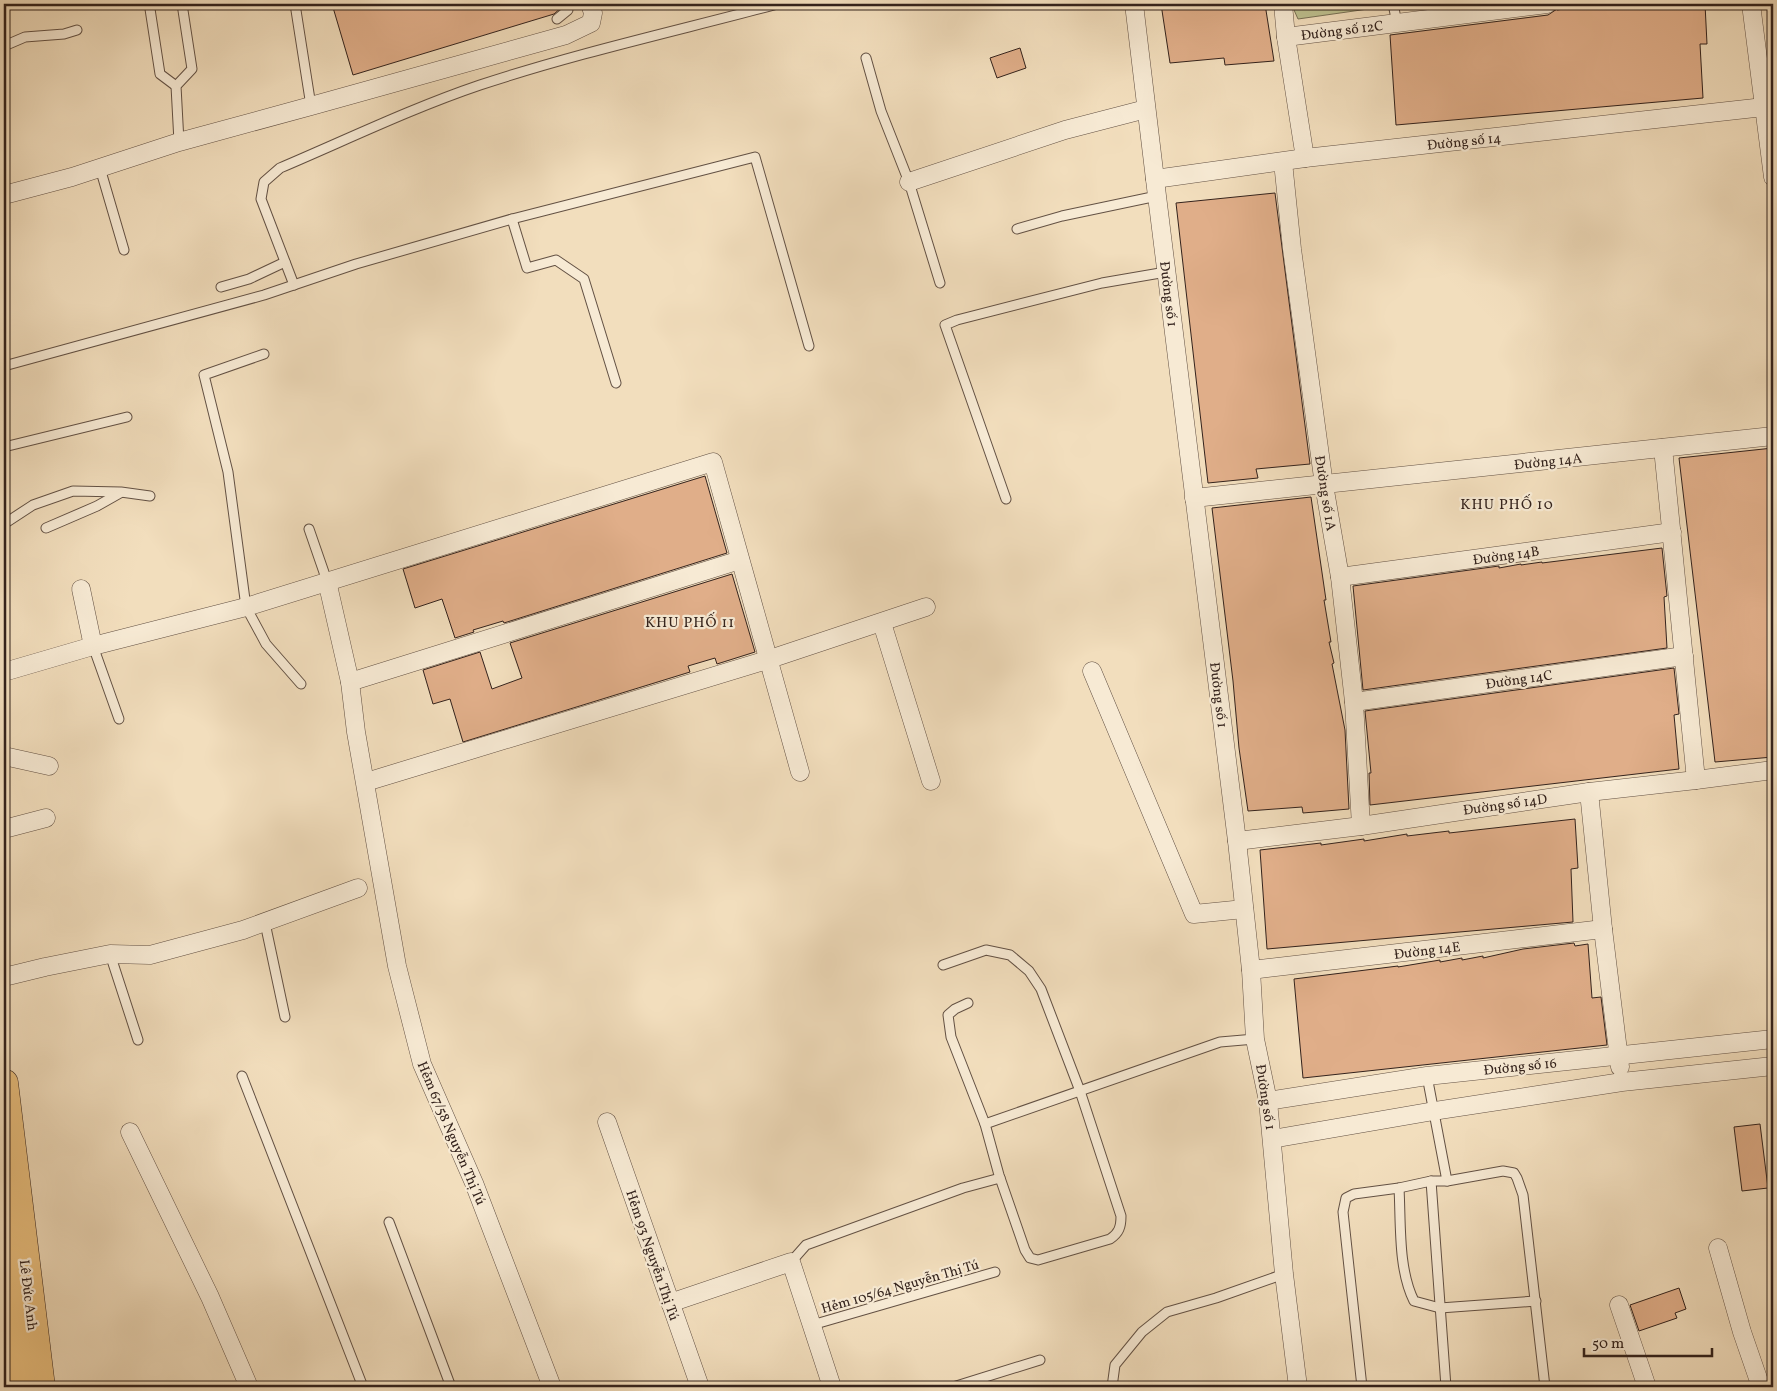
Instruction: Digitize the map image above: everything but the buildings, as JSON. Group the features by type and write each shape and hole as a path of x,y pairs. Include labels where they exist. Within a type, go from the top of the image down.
{"highway":[{"name":"Lê Đức Anh","path":"4,1083 41,1387"},
{"name":"Lê Đức Anh","path":"4,1244 20,1387"}],"street":[{"path":"4,195 72,177 178,142 566,35 591,23 593,13 590,4"},
{"name":"Đường số 1","path":"1134,4 1237,841 1251,970 1255,1039 1268,1100 1284,1274 1298,1387"},
{"path":"1283,4 1286,37 1305,158"},
{"name":"Đường số 12C","path":"1286,37 1396,23 1494,7 1547,4"},
{"path":"1751,4 1769,107 1773,177"},
{"name":"Đường số 14","path":"1156,187 1305,158 1769,107"},
{"path":"908,182 1065,130 1146,109"},
{"name":"Đường số 1A","path":"1283,162 1292,249 1324,485 1340,577 1354,702 1361,826"},
{"name":"Đường 14A","path":"1194,498 1773,436"},
{"path":"1663,448 1696,780"},
{"path":"4,672 93,646 246,607 713,462 770,659 800,772"},
{"name":"Đường 14B","path":"1340,577 1672,532"},
{"path":"350,682 740,560"},
{"name":"Hẻm 67/58 Nguyễn Thị Tú","path":"327,581 350,682 356,732 397,966 422,1064 474,1183 552,1387"},
{"path":"81,589 93,646"},
{"path":"366,782 770,659 926,607"},
{"path":"882,623 931,781"},
{"name":"Đường 14C","path":"1354,702 1684,656"},
{"path":"1092,671 1194,914 1244,909"},
{"path":"4,756 49,766"},
{"name":"Đường số 14D","path":"1237,841 1361,826 1589,792 1773,770"},
{"path":"1589,792 1603,930 1622,1082"},
{"path":"4,829 46,818"},
{"path":"4,977 110,954 150,955 265,923 358,888"},
{"name":"Đường 14E","path":"1251,970 1603,930"},
{"path":"1272,1139 1434,1111 1622,1082 1768,1067 1767,1039"},
{"name":"Đường số 16","path":"1268,1100 1427,1076 1767,1039"},
{"name":"Hẻm 93 Nguyễn Thị Tú","path":"607,1122 700,1387"},
{"path":"130,1132 210,1297 249,1387"},
{"path":"1718,1248 1742,1332 1761,1387"},
{"path":"670,1303 791,1262 832,1387"},
{"path":"1619,1305 1647,1387"}],"lane":[{"path":"152,4 150,8 160,74 176,86"},
{"path":"178,142 176,86 192,69 182,4"},
{"path":"295,4 311,106"},
{"path":"558,19 568,10 568,4"},
{"path":"1394,4 1396,23"},
{"path":"294,285 261,199 264,182 280,168 420,107 480,86 554,63 774,5"},
{"path":"4,46 25,37 64,34 77,30"},
{"path":"866,58 880,111 908,182 940,283"},
{"path":"4,366 264,296 356,264 512,219 755,157 809,346"},
{"path":"100,168 124,250"},
{"path":"1017,230 1156,187"},
{"path":"512,219 526,268 556,260 584,279 616,383"},
{"path":"221,287 249,279 285,262"},
{"path":"1006,499 945,325 957,320 1102,283 1166,272"},
{"path":"264,354 204,375 228,472 246,607 266,644 301,684"},
{"path":"4,447 127,417"},
{"path":"4,524 33,505 73,491 121,492 150,496"},
{"path":"46,528 97,506 121,492"},
{"path":"309,529 327,581"},
{"path":"93,646 119,719"},
{"path":"265,923 285,1017"},
{"path":"943,965 986,950 1010,955 1029,971 1041,989 1080,1091 1121,1216 1118,1234 1110,1239 1048,1258 1038,1260 1030,1258 1025,1250 1000,1178 985,1124 951,1037 948,1015 955,1009 968,1003"},
{"path":"110,954 138,1040"},
{"path":"985,1124 1220,1042 1255,1039"},
{"path":"242,1076 363,1387"},
{"path":"1427,1076 1447,1181"},
{"path":"1362,1387 1343,1212 1346,1198 1354,1194 1503,1171 1514,1173 1523,1195 1545,1387"},
{"path":"791,1262 806,1245 963,1188 1000,1178"},
{"path":"1431,1181 1446,1387"},
{"path":"1399,1188 1404,1266 1409,1291 1414,1302 1440,1308 1536,1301"},
{"path":"389,1222 451,1387"},
{"name":"Hẻm 105/64 Nguyễn Thị Tú","path":"812,1325 995,1272"},
{"path":"1112,1387 1115,1365 1142,1332 1167,1312 1216,1298 1284,1274"},
{"path":"954,1387 1040,1360"}],"green space":[{"path":"1293,4 1403,4 1298,19"}],"district":[{"name":"KHU PHỐ 10","path":"1507,504"},
{"name":"KHU PHỐ 11","path":"690,622"}]}
